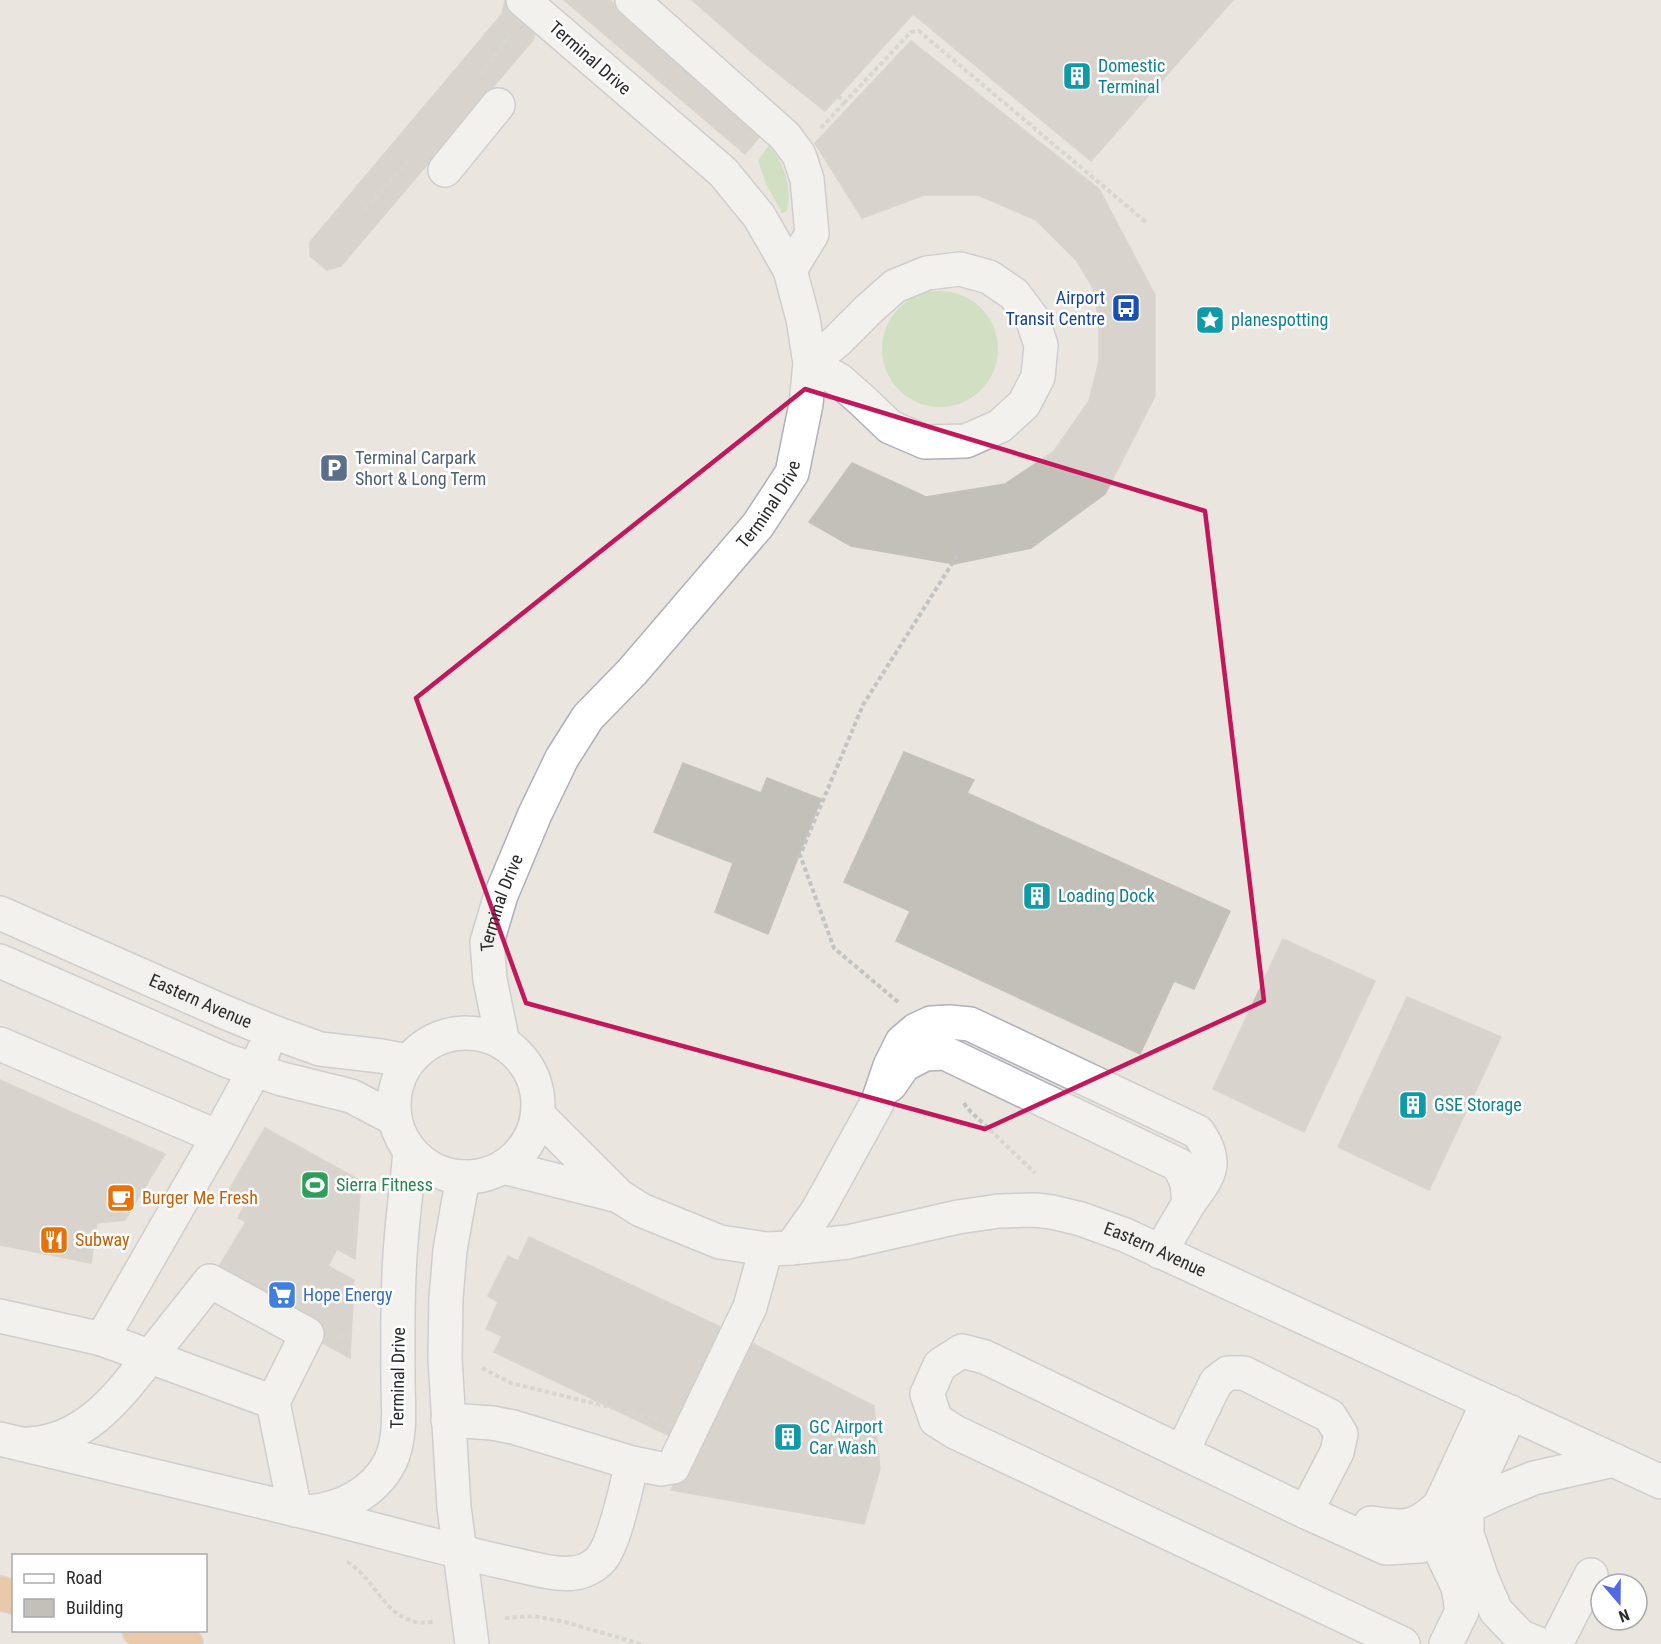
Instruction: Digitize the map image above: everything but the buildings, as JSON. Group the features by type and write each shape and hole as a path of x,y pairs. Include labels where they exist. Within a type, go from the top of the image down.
{"highway":[{"path":"146,1632 186,1644"}],"street":[{"name":"Terminal Drive","path":"504,1043 490,980 487,942 501,895 535,814 562,758 588,717 632,672 758,525 792,473 806,404 810,363 803,319 790,270 759,216 723,172 523,0"},
{"path":"632,0 785,136 798,155 807,178 812,234 790,270"},
{"path":"445,170 498,105"},
{"path":"960,269 989,278 1014,294 1032,318 1041,345 1038,377 1023,404 1000,426 966,441 925,442 890,427 839,380 810,363 837,341 895,286 927,273 960,269"},
{"name":"Eastern Avenue","path":"0,914 273,1032 320,1049 408,1061"},
{"path":"0,961 254,1071 351,1096 395,1119"},
{"path":"448,1420 513,1426 632,1463 662,1469 674,1467 778,1249 818,1210 878,1101 890,1066 902,1042 916,1030 931,1023 970,1024 1198,1132 1207,1145 1211,1161 1207,1178 1188,1203 1160,1252"},
{"path":"102,1339 218,1137 273,1032"},
{"path":"463,1032 484,1035 504,1043 517,1053 535,1081 538,1115 534,1130 526,1145 503,1167 477,1176 463,1177 443,1174 425,1165 410,1151 400,1137 395,1119 393,1099 398,1079 408,1061 423,1046 442,1036 463,1032"},
{"path":"0,1044 218,1137"},
{"name":"Eastern Avenue","path":"538,1115 620,1196 641,1210 720,1242 778,1249 848,1242 958,1216 999,1210 1035,1210 1081,1219 1125,1235 1661,1482"},
{"name":"Terminal Drive","path":"299,1511 335,1507 361,1495 378,1479 391,1461 395,1450 398,1417 400,1257 410,1151"},
{"name":"Eastern Avenue","path":"503,1167 620,1196"},
{"path":"463,1177 450,1250 445,1358 454,1508 472,1644"},
{"path":"11,1441 52,1440 82,1427 113,1402 210,1281 307,1334 273,1402 299,1511"},
{"path":"0,1316 102,1339 273,1402"},
{"path":"1403,1644 955,1432 936,1419 927,1394 940,1365 962,1351 985,1357 1182,1452 1310,1505 1386,1548 1420,1546 1436,1541 1450,1531 1467,1507 1500,1407"},
{"path":"1182,1452 1216,1382 1228,1373 1244,1373 1330,1416 1341,1434 1336,1452 1310,1505"},
{"path":"1310,1505 1341,1512 1368,1522 1396,1527 1413,1525 1428,1517 1440,1504 1500,1407"},
{"name":"Terminal Drive","path":"11,1441 461,1552 565,1574 577,1573 594,1566 602,1558 612,1538 632,1463"},
{"path":"1467,1507 1534,1478 1614,1460"},
{"path":"1467,1507 1467,1534 1496,1611 1521,1637 1539,1644"},
{"path":"1436,1541 1458,1587 1462,1611 1446,1644"},
{"path":"1556,1644 1589,1579"}],"path":[{"path":"838,96 845,102 911,32 918,32 1147,223"},
{"path":"906,1008 834,948 800,855 863,705 960,551"},
{"path":"479,1366 511,1383 661,1420"},
{"path":"338,1557 357,1568 389,1607 403,1617 417,1622 436,1622"},
{"path":"495,1618 533,1616 566,1622 641,1644"}],"highlighted area":[{"path":"805,389 1205,511 1264,1001 985,1129 526,1003 416,698"}],"green space":[{"path":"769,145 783,168 788,185 787,211 782,213 766,184 758,161"},
{"path":"940,291 962,295 981,308 994,327 998,349 994,371 981,390 962,403 940,407 918,403 899,390 886,371 882,349 886,327 899,308 918,295"}],"place":[{"name":"Domestic Terminal","path":"1077,76"},
{"name":"Airport Transit Centre","path":"1126,308"},
{"name":"planespotting","path":"1210,320"},
{"name":"Terminal Carpark Short & Long Term","path":"334,468"},
{"name":"Loading Dock","path":"1037,896"},
{"name":"GSE Storage","path":"1413,1105"},
{"name":"Sierra Fitness","path":"315,1185"},
{"name":"Burger Me Fresh","path":"121,1198"},
{"name":"Subway","path":"54,1240"},
{"name":"Hope Energy","path":"282,1295"},
{"name":"GC Airport Car Wash","path":"788,1437"}]}
